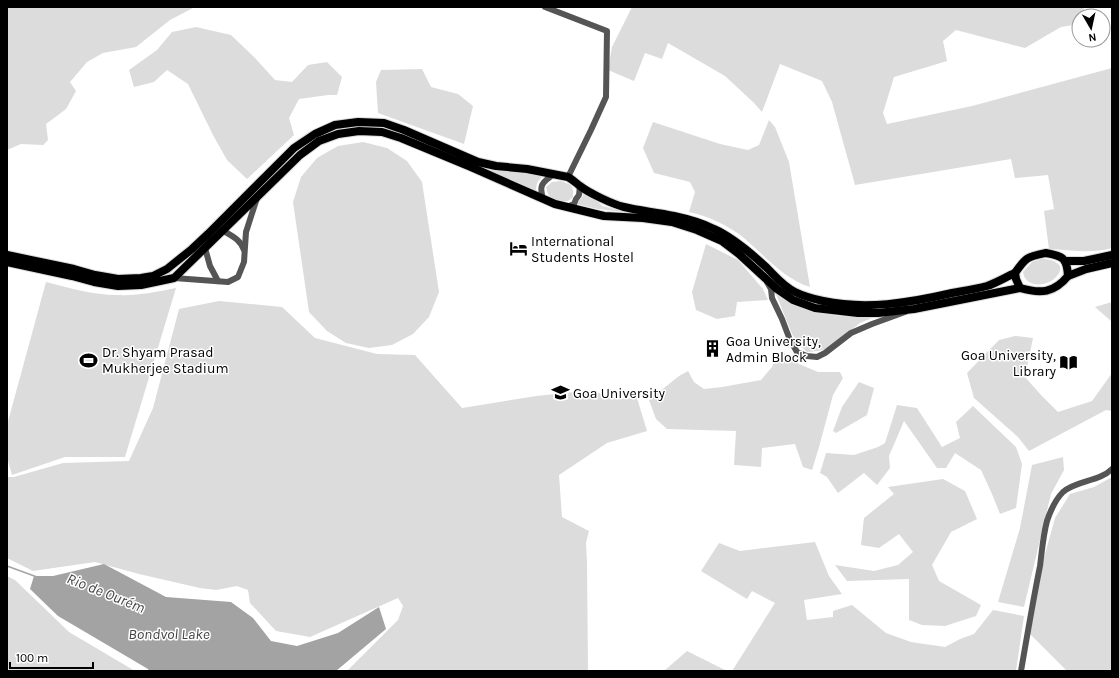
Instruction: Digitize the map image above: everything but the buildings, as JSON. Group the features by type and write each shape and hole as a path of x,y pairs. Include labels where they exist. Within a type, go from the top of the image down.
{"main road":[{"path":"7,254 66,271 94,282 118,286 141,285 174,278 222,230 294,148 315,134 335,126 358,122 384,124 404,130 478,162 568,177 580,186 603,199 622,206 673,216 699,223 725,235 744,248 780,282 795,292 815,300 858,306 916,301 987,286 1014,273 1022,262 1030,257 1046,253 1060,256 1065,261 1068,267 1068,276"},
{"path":"7,262 118,279 153,276 167,269 182,257 300,155 319,141 338,134 359,131 382,132 401,138 543,199 567,207 604,216 643,218 672,222 697,230 722,241 739,254 777,289 793,300 815,308 858,313 878,313 914,309 1020,288 1035,292 1046,291 1063,283 1068,276 1086,269 1112,263"},
{"path":"550,177 559,175"},
{"path":"1065,261 1084,261 1112,256"},
{"path":"1014,273 1020,288"}],"street":[{"path":"544,7 607,31 606,97 568,177"},
{"path":"543,199 541,191 542,185 550,177"},
{"path":"567,207 574,204 579,195 580,186"},
{"path":"174,278 195,278 228,282 238,277 244,262 246,232 254,195"},
{"path":"222,230 238,240 242,244 244,250"},
{"path":"205,248 210,266 218,281"},
{"path":"766,279 771,289 772,298 790,340 797,352 807,356 816,357 825,353 851,333 914,309"},
{"path":"1021,671 1044,537 1048,520 1057,500 1063,492 1070,488 1103,476 1112,469"}],"shaded area":[{"path":"7,7 195,7 170,20 136,47 103,53 87,62 70,82 76,91 66,109 46,124 48,140 43,145 21,144 7,150"},
{"path":"632,7 1084,7 1071,8 1071,25 1061,27 1025,48 956,30 943,41 947,61 894,77 883,113 887,124 972,106 1112,68 1112,248 1097,251 1049,249 1044,211 1054,209 1048,175 1015,178 1011,159 855,185 832,102 822,81 780,64 762,112 725,76 668,43 662,59 645,53 634,81 608,70 612,47"},
{"path":"196,27 231,35 275,80 292,82 308,65 327,62 342,77 337,95 299,99 289,118 294,135 247,179 227,160 188,84 167,70 154,82 134,87 129,70 157,50 172,32"},
{"path":"422,69 431,87 458,94 473,106 464,144 378,113 376,82 381,70"},
{"path":"769,120 775,127 789,162 810,287 791,278 732,229 711,219 689,212 695,192 690,182 654,173 643,148 653,122 720,144 748,150 759,145"},
{"path":"363,142 387,148 407,161 422,182 439,292 429,317 413,334 392,345 369,348 346,343 327,331 309,312 293,202 301,177 317,158 338,146"},
{"path":"466,159 495,170 545,175 538,182 536,193"},
{"path":"561,181 571,185 573,190 573,197 568,201 553,199 547,191 546,187 552,182"},
{"path":"583,191 603,206 624,212 598,209 576,204 583,196"},
{"path":"706,244 738,260 763,289 768,300 737,302 735,316 717,319 696,310 692,292"},
{"path":"1041,259 1054,261 1057,263 1060,266 1059,273 1055,278 1046,283 1032,283 1028,281 1023,272 1032,262"},
{"name":"Dr. Shyam Prasad Mukherjee Stadium","path":"46,282 81,291 108,295 139,294 176,288 125,457 65,457 12,475 7,457 7,425"},
{"path":"774,289 803,308 838,316 874,317 860,323 829,348 807,352 799,345 792,334"},
{"path":"219,301 282,307 315,338 377,354 415,355 462,408 536,396 574,392 596,392 619,399 637,398 647,431 607,443 559,475 562,517 589,531 586,543 588,671 347,671 398,620 403,606 398,598 310,637 276,631 250,603 248,590 237,586 216,590 200,588 95,562 33,571 7,558 7,477 14,477 63,463 129,461 153,408 179,309"},
{"path":"1112,302 1112,322 1095,307"},
{"path":"1015,336 1033,338 1025,377 1058,412 1092,401 1112,373 1112,411 1106,410 1029,451 1018,437 974,398 967,373 999,340"},
{"path":"784,353 799,364 818,372 840,372 843,378 833,395 812,470 803,467 795,444 762,448 761,467 734,465 736,431 667,429 656,419 649,400 679,376 688,371 694,382 704,389 761,380 772,367 777,354"},
{"path":"859,382 874,388 867,415 836,433 833,431 842,407"},
{"path":"897,405 917,408 942,447 960,438 956,422 973,406 1016,447 1022,464 1016,508 1000,514 981,470 955,453 946,468 937,468 904,421 889,456 890,468 877,485 864,473 838,493 827,477 820,473 826,453 854,455 878,447 885,443"},
{"path":"1063,457 1064,470 1051,494 1024,607 998,602 1020,528 1032,465"},
{"path":"1112,477 1112,671 1067,671 1030,634 1044,558 1055,518 1070,494 1094,487"},
{"path":"943,479 965,491 977,519 951,532 932,565 939,581 981,605 976,616 945,626 922,625 909,620 909,579 847,581 835,565 874,571 898,565 913,552 899,534 879,548 861,545 864,518 894,494 888,487"},
{"path":"815,542 829,576 842,594 804,600 807,620 833,617 833,611 852,605 886,633 911,642 945,647 974,634 993,610 1024,616 1016,671 732,671 775,603 752,591 747,599 701,571 719,543 740,551"},
{"path":"7,576 15,580 69,632 135,671 7,671"},
{"path":"687,651 727,671 664,671"}],"water":[{"name":"Bondvol Lake","path":"104,564 166,597 231,602 253,618 271,641 297,646 338,633 379,607 386,629 336,671 149,671 58,616 30,589 34,576 53,576"}],"waterway":[{"name":"Rio de Ourém","path":"7,566 37,577"}],"place":[{"name":"International Students Hostel","path":"518,249"},
{"name":"Goa University, Admin Block","path":"713,349"},
{"name":"Dr. Shyam Prasad Mukherjee Stadium","path":"89,360"},
{"name":"Goa University, Library","path":"1069,363"},
{"name":"Goa University","path":"560,393"}]}
